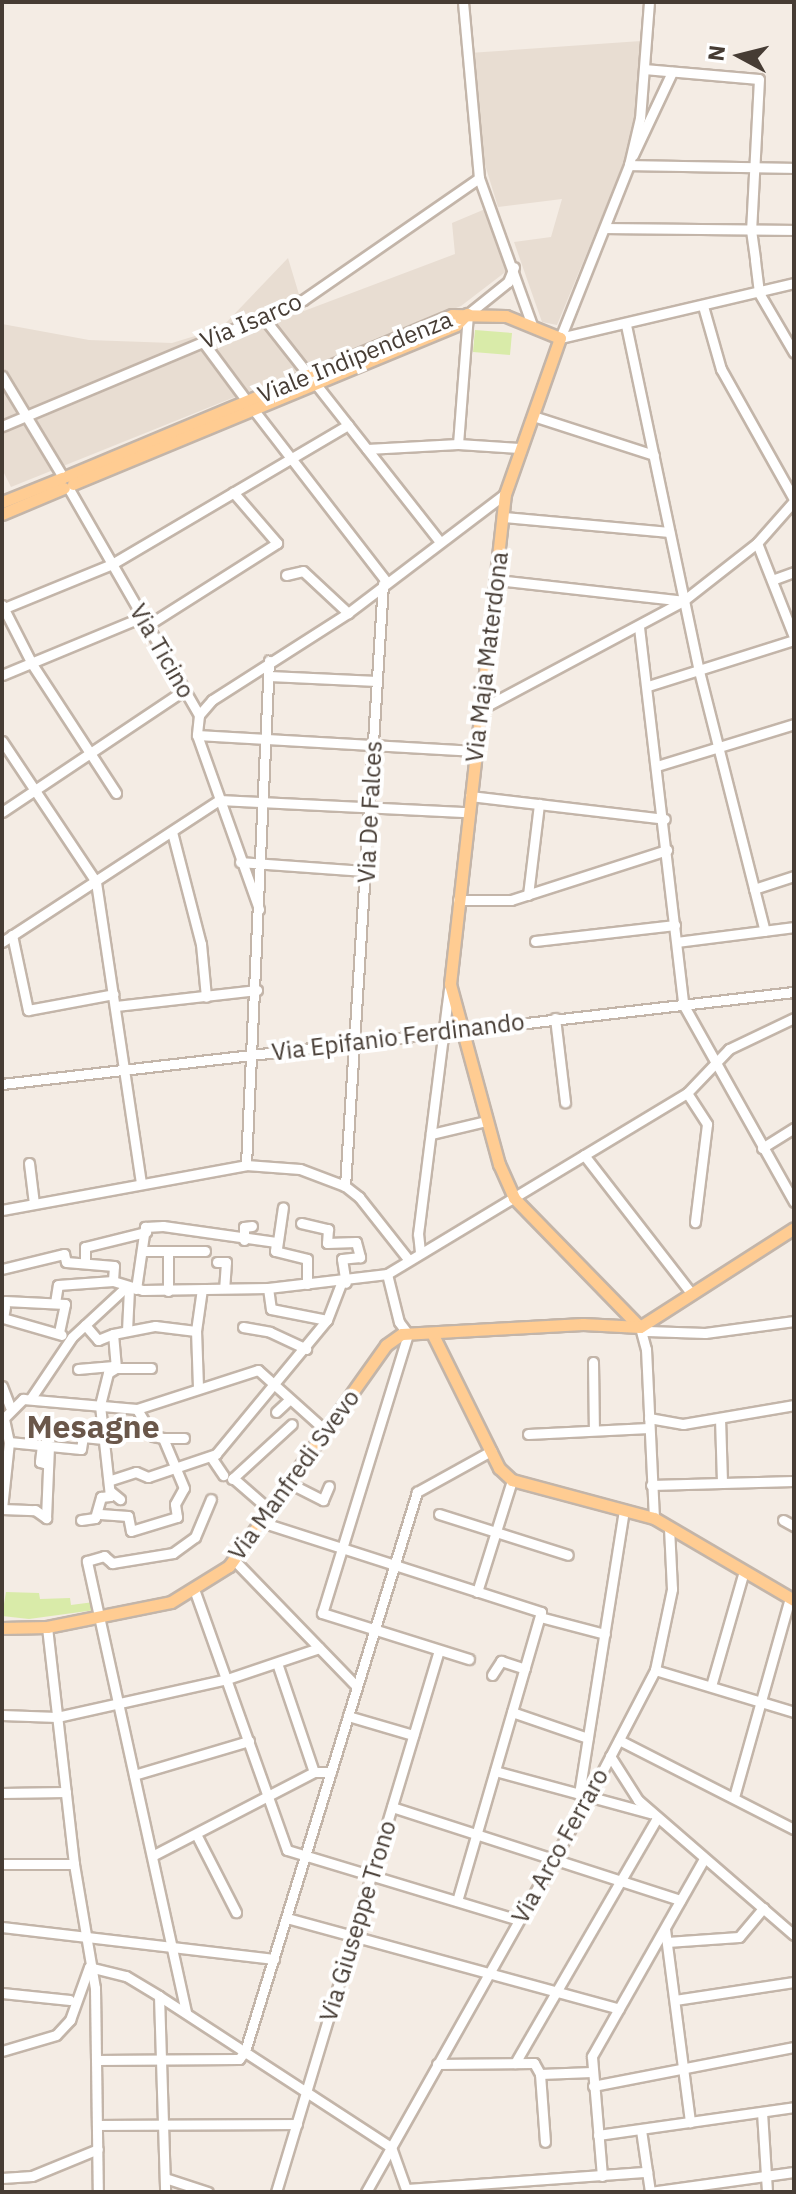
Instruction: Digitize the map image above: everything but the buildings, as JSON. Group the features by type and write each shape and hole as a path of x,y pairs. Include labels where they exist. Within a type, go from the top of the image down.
{"main road":[{"name":"Viale Indipendenza","path":"2,514 66,482 312,379 452,315 506,316 560,338"},
{"name":"Via Maja Materdona","path":"514,1198 486,1121 450,984 505,494 560,338"},
{"name":"Viale Indipendenza","path":"2,502 66,482"},
{"path":"514,1198 640,1327"},
{"path":"408,1334 583,1324 640,1327 794,1228"},
{"path":"432,1333 491,1451 512,1480 654,1518 792,1599"},
{"name":"Via Manfredi Svevo","path":"2,1628 47,1627 171,1602 235,1561 386,1345 408,1334"}],"street":[{"path":"463,2 479,178 514,267 532,325"},
{"path":"630,161 644,69 649,2"},
{"path":"644,69 759,79 751,230 759,293 794,353"},
{"path":"560,338 607,228 630,161 672,72"},
{"path":"630,161 794,168"},
{"name":"Via Isarco","path":"2,426 325,288 479,178"},
{"path":"607,228 794,230"},
{"path":"458,444 468,314 508,282 514,267"},
{"path":"560,338 626,325 794,283"},
{"path":"481,709 683,601 757,543 794,500 721,369 703,306"},
{"path":"263,317 440,542"},
{"path":"626,325 699,671 765,931"},
{"path":"203,342 384,583"},
{"name":"Via Ticino","path":"2,376 199,715 197,735 260,912"},
{"path":"533,416 654,455"},
{"path":"116,793 32,664 2,608 112,564 348,425"},
{"path":"367,449 458,444 519,448"},
{"path":"2,675 145,621 277,543 233,492"},
{"path":"199,715 212,700 348,613 505,494"},
{"path":"504,517 669,532"},
{"path":"648,686 794,638 757,543"},
{"path":"286,575 303,571 348,613"},
{"path":"772,580 794,572"},
{"path":"497,580 683,601"},
{"name":"Via De Falces","path":"348,1188 384,583"},
{"path":"639,627 665,819 683,1004 794,1202"},
{"path":"246,1165 257,990 269,661"},
{"path":"269,676 377,681"},
{"path":"2,812 92,755 184,690"},
{"path":"657,766 794,724"},
{"path":"197,735 476,751"},
{"path":"2,741 96,882 141,1182"},
{"path":"470,796 665,819"},
{"path":"2,942 219,800 468,812"},
{"path":"528,895 539,804"},
{"path":"172,832 201,944 206,997"},
{"path":"458,900 490,903 528,895 667,850"},
{"path":"240,862 367,871"},
{"path":"754,889 794,876"},
{"path":"535,941 675,925"},
{"path":"677,942 794,927"},
{"path":"12,935 28,1010 114,994"},
{"name":"Via Maja Materdona","path":"420,1252 450,984"},
{"path":"116,1006 257,990"},
{"name":"Via Epifanio Ferdinando","path":"2,1084 794,992"},
{"path":"555,1018 565,1102"},
{"path":"70,1339 59,1333 3,1318 5,1304 43,1304 57,1296 113,1281 130,1288 168,1291 344,1283 387,1274 687,1093 729,1049 794,1018"},
{"path":"687,1093 707,1124 695,1222"},
{"path":"431,1134 486,1121"},
{"path":"762,1148 794,1128"},
{"path":"584,1155 691,1293"},
{"path":"29,1163 34,1201"},
{"path":"2,1208 246,1165 300,1169 348,1188 379,1218 408,1259"},
{"path":"273,1245 283,1207"},
{"path":"111,1480 176,1469 211,1457 271,1383 306,1349 327,1320 344,1283 342,1259 360,1257 356,1242 327,1243 328,1229 301,1223"},
{"path":"244,1240 244,1227 252,1226"},
{"path":"85,1261 85,1247 145,1229 188,1227 273,1245 307,1259 307,1284"},
{"path":"127,1331 130,1288 144,1251 145,1229"},
{"path":"266,1229 273,1245"},
{"path":"144,1251 205,1251"},
{"path":"168,1253 168,1291"},
{"path":"2,1269 64,1254 66,1262 85,1261 114,1266 113,1281"},
{"path":"217,1262 226,1262 224,1288"},
{"path":"387,1274 399,1322 408,1334 322,1613 469,1659"},
{"path":"31,1398 70,1339 130,1288"},
{"path":"268,1288 271,1309 327,1320"},
{"path":"198,1387 196,1331 202,1289"},
{"path":"57,1296 65,1304 59,1333"},
{"path":"654,1518 646,1349 640,1327 705,1333 794,1321"},
{"path":"85,1325 98,1340 155,1326 196,1331"},
{"path":"243,1327 275,1334 306,1349"},
{"path":"100,1514 101,1497 110,1496 111,1480 101,1439 100,1405 111,1369 113,1334"},
{"path":"593,1362 594,1430"},
{"path":"78,1369 151,1368"},
{"path":"47,1446 40,1462 47,1463 46,1518 35,1510 2,1509 9,1442 3,1420 10,1407 31,1398 137,1409 258,1370 300,1411 326,1431"},
{"path":"2,1386 10,1407"},
{"path":"276,1412 289,1400"},
{"path":"528,1434 649,1423 683,1424 794,1405"},
{"path":"137,1409 153,1436 184,1438"},
{"path":"720,1418 722,1483"},
{"path":"229,1477 292,1424"},
{"path":"9,1442 81,1449 83,1437 101,1439"},
{"path":"81,1520 100,1514 128,1516 131,1531 177,1517 175,1504 184,1488 163,1438"},
{"path":"96,2060 239,2059 245,2051 417,1492 491,1451"},
{"path":"211,1457 229,1477 272,1512"},
{"path":"477,1592 512,1480"},
{"path":"651,1485 794,1481"},
{"path":"291,1484 323,1500 329,1486"},
{"path":"110,1491 120,1499"},
{"path":"186,2012 87,1561 104,1556 112,1563 173,1553 195,1537 211,1499"},
{"path":"584,1796 588,1738 624,1511"},
{"path":"439,1514 568,1555"},
{"path":"783,1520 794,1526"},
{"path":"264,1523 605,1634"},
{"name":"Via Arco Ferraro","path":"366,2192 554,1860 584,1796 610,1756 655,1670 672,1589 669,1527"},
{"path":"235,1561 357,1687"},
{"path":"711,1686 744,1571"},
{"path":"194,1589 287,1850 519,1920"},
{"path":"734,1797 792,1599"},
{"path":"457,1901 540,1614"},
{"path":"47,1627 74,1864 96,1997 98,2192"},
{"path":"2,1715 57,1717 227,1679 319,1648"},
{"name":"Via Giuseppe Trono","path":"276,2192 439,1650"},
{"path":"492,1675 501,1661 525,1669"},
{"path":"277,1663 314,1772"},
{"path":"655,1670 794,1712"},
{"path":"512,1712 588,1738"},
{"path":"348,1716 413,1735"},
{"path":"619,1740 793,1826"},
{"path":"134,1775 249,1741"},
{"path":"610,1756 655,1816 703,1861 794,1935"},
{"path":"495,1771 655,1816"},
{"path":"152,1856 314,1772 331,1772"},
{"path":"2,1793 66,1792"},
{"path":"392,1807 680,1900"},
{"path":"515,2063 655,1816"},
{"path":"196,1834 236,1912"},
{"path":"602,2176 592,2056 703,1861"},
{"path":"2,1864 74,1864"},
{"path":"667,1942 739,1937 763,1908"},
{"path":"287,1918 619,2009"},
{"path":"2,1927 274,1959"},
{"path":"665,1929 690,2122"},
{"path":"89,1967 126,1976 391,2147 407,2190 647,2172"},
{"path":"2,2051 56,2035 70,2020 89,1967"},
{"path":"675,2000 794,1982"},
{"path":"2,1993 70,2000"},
{"path":"159,1996 165,2192"},
{"path":"593,2086 794,2047"},
{"path":"437,2064 534,2063 540,2074 545,2142"},
{"path":"540,2074 592,2072"},
{"path":"598,2135 794,2107"},
{"path":"762,2112 767,2192"},
{"path":"98,2125 297,2124"},
{"path":"641,2130 650,2192 794,2172"},
{"path":"2,2178 32,2176 98,2149"},
{"path":"165,2178 208,2192"}],"shaded area":[{"path":"641,41 635,118 624,163 557,325 542,322 514,242 551,237 562,199 498,207 482,155 469,53"},
{"path":"490,207 508,270 461,306 11,487 2,469 2,324 89,340 172,343 221,328 288,258 304,311 455,254 452,223"}],"green space":[{"path":"475,330 512,333 510,355 473,352"},
{"path":"6,1592 39,1593 40,1599 70,1598 71,1605 94,1602 95,1610 29,1619 2,1616"}],"district":[{"name":"Mesagne","path":"93,1426"}]}
